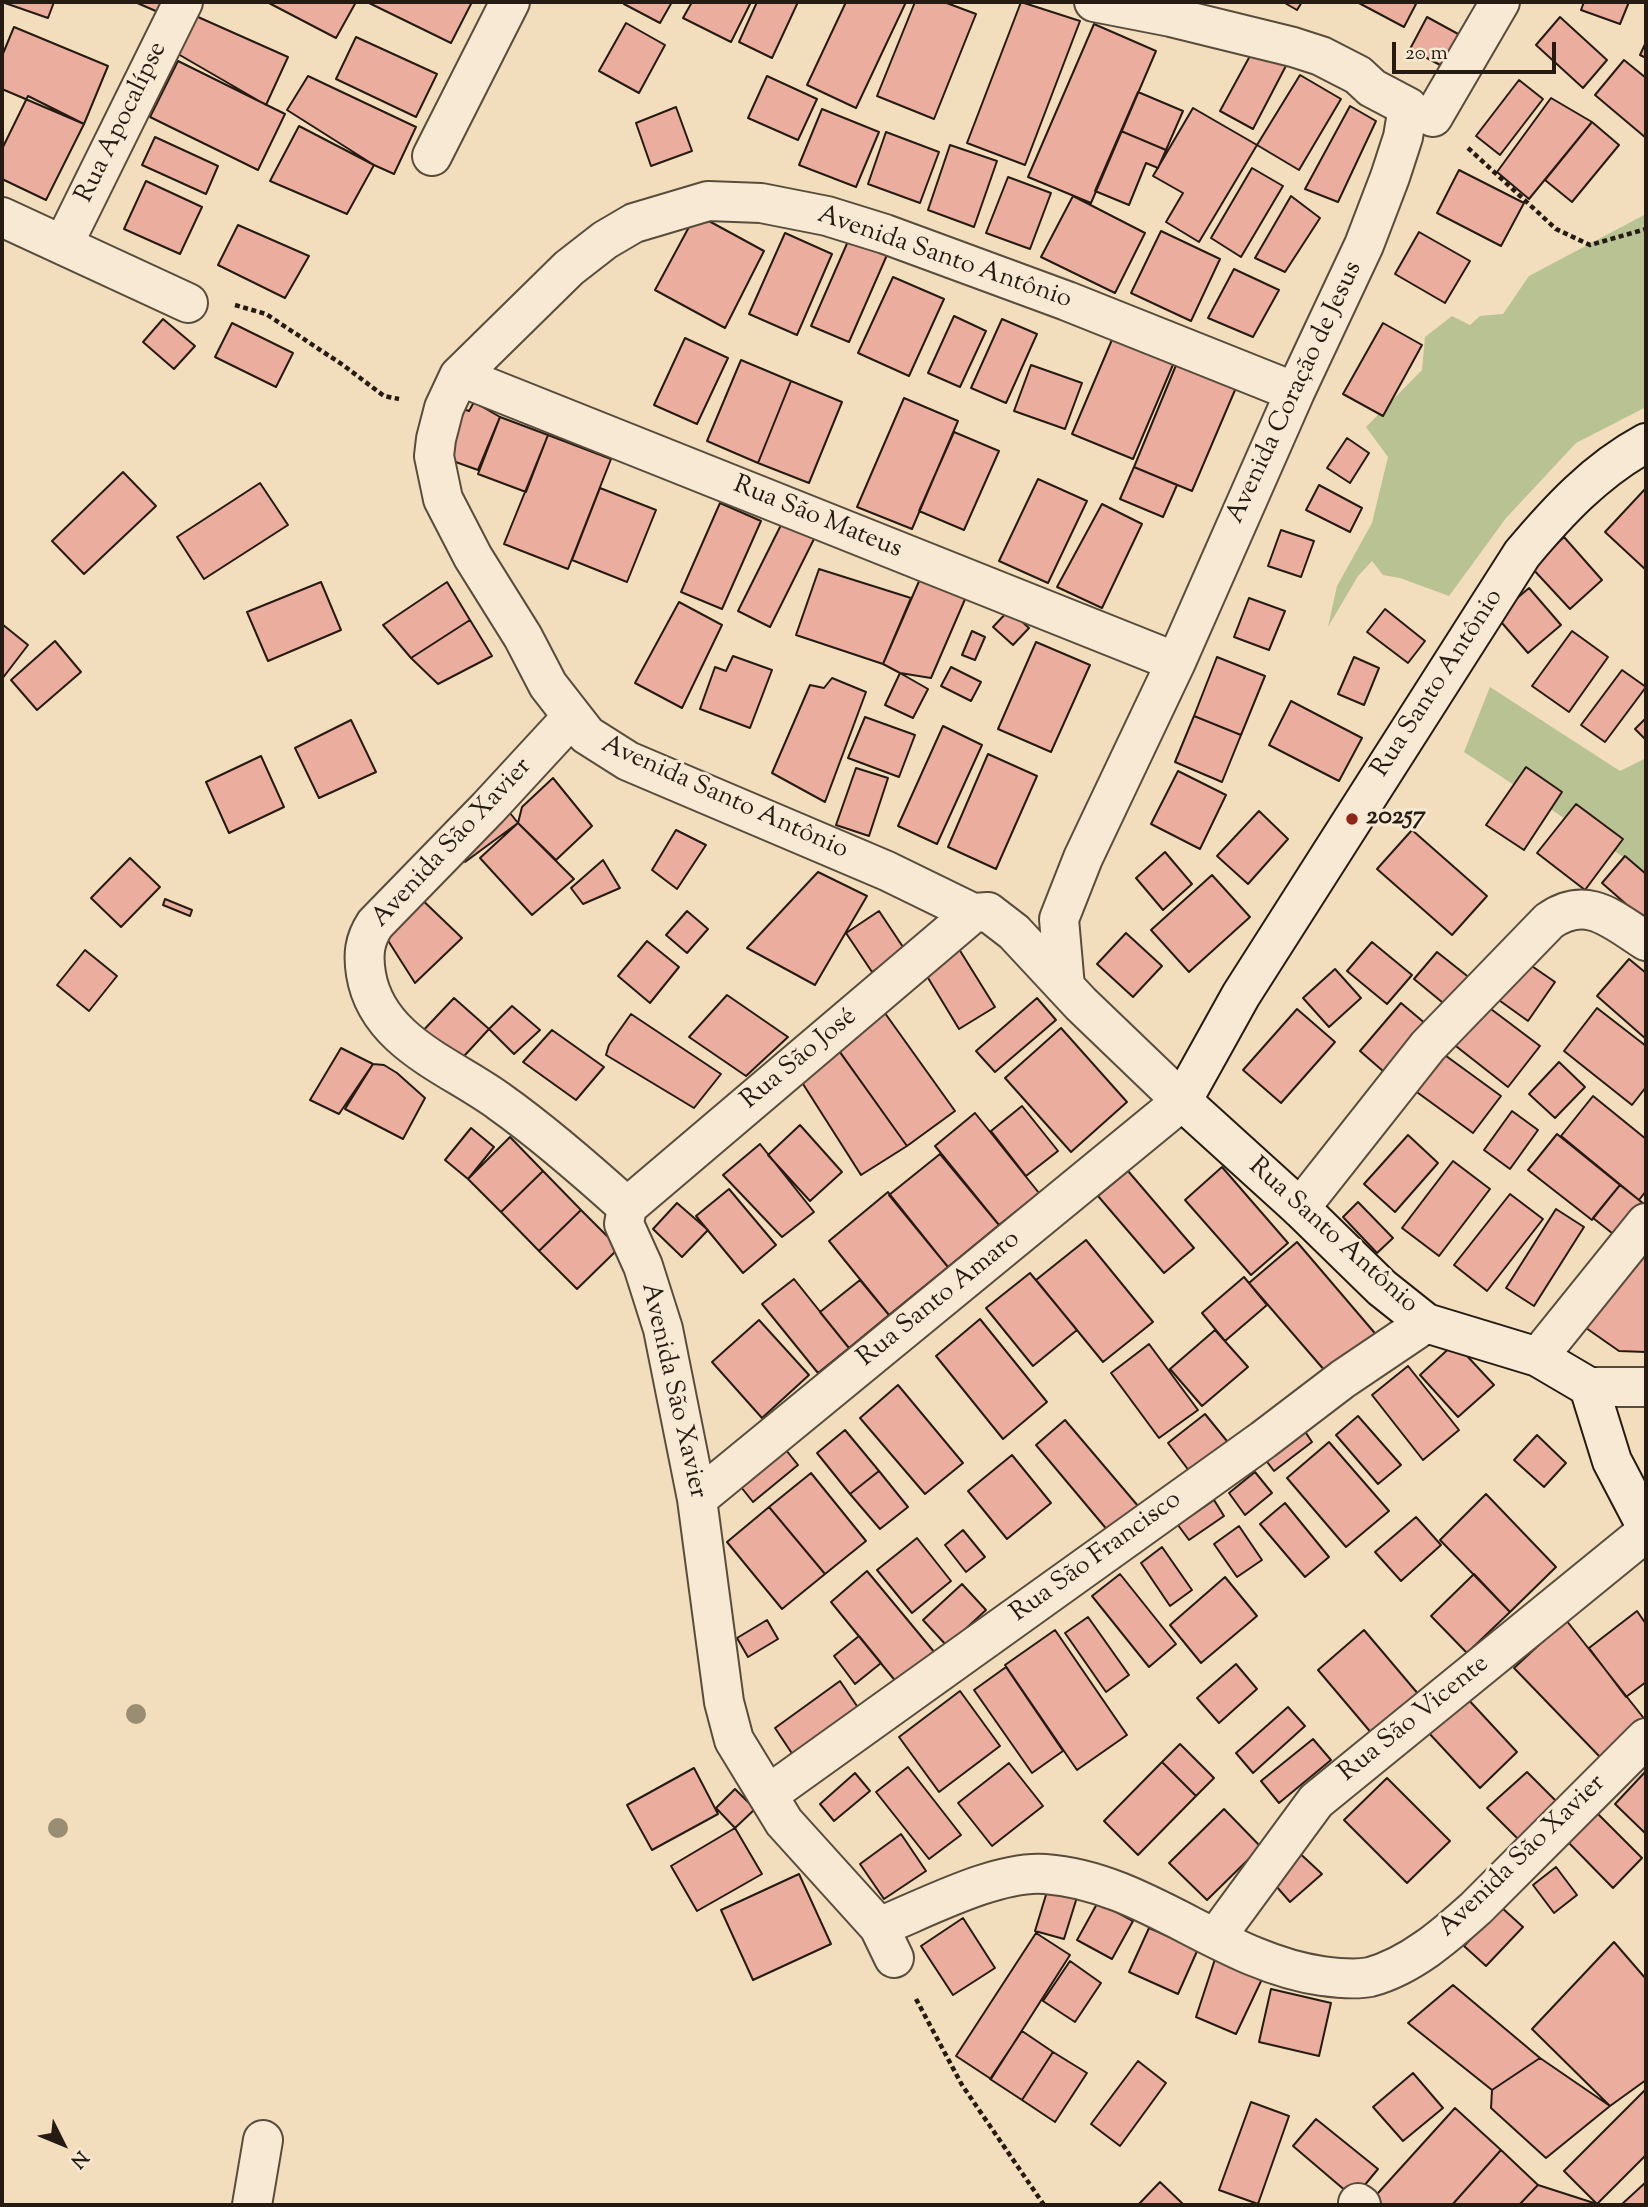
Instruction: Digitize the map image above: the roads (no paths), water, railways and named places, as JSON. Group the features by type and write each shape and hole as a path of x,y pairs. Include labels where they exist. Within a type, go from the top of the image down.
{"street":[{"name":"Rua Apocalípse","path":"63,245 183,2"},
{"path":"432,156 510,2"},
{"name":"Avenida Coração de Jesus","path":"1065,986 1059,919 1083,858 1364,245 1391,177 1403,137 1408,107 1373,88 1358,75 1321,56 1176,9 1094,2"},
{"path":"1433,117 1500,2"},
{"name":"Avenida Santo Antônio","path":"1065,986 1014,932 988,912 973,913 887,871 628,761 587,735 548,685 443,499 435,456 436,439 452,392 569,268 605,240 634,223 708,201 774,205 827,216 886,234 1067,300 1295,392"},
{"path":"2,217 188,303"},
{"name":"Rua São Mateus","path":"452,392 1175,662"},
{"name":"Rua Santo Antônio","path":"1182,1101 1241,995 1522,554 1554,515 1583,487 1646,443"},
{"name":"Avenida São Xavier","path":"572,717 375,924 366,937 363,958 373,1002 389,1023 421,1052 499,1100 555,1143 627,1207 624,1224 643,1266 663,1329 697,1499 728,1723 734,1740 784,1822 886,1943 964,1891 1003,1879 1042,1873 1084,1880 1115,1890 1216,1937 1245,1954 1302,1973 1338,1978 1369,1977 1402,1964 1447,1934 1646,1738"},
{"path":"1300,1208 1428,1046 1549,921 1569,910 1588,909 1611,918 1646,941"},
{"name":"Rua São José","path":"627,1207 973,913"},
{"name":"Rua Santo Antônio","path":"1065,986 1182,1101 1300,1208 1382,1288 1426,1323 1538,1357 1589,1387"},
{"name":"Rua Santo Amaro","path":"697,1499 1182,1101"},
{"path":"1538,1357 1646,1223"},
{"name":"Rua São Francisco","path":"769,1794 1343,1379 1426,1323"},
{"path":"1646,1387 1589,1387 1612,1461 1646,1526"},
{"name":"Rua São Vicente","path":"1216,1937 1316,1801 1646,1532"},
{"path":"252,2205 263,2140"}],"place":[{"name":"20257","path":"1352,819"}]}
